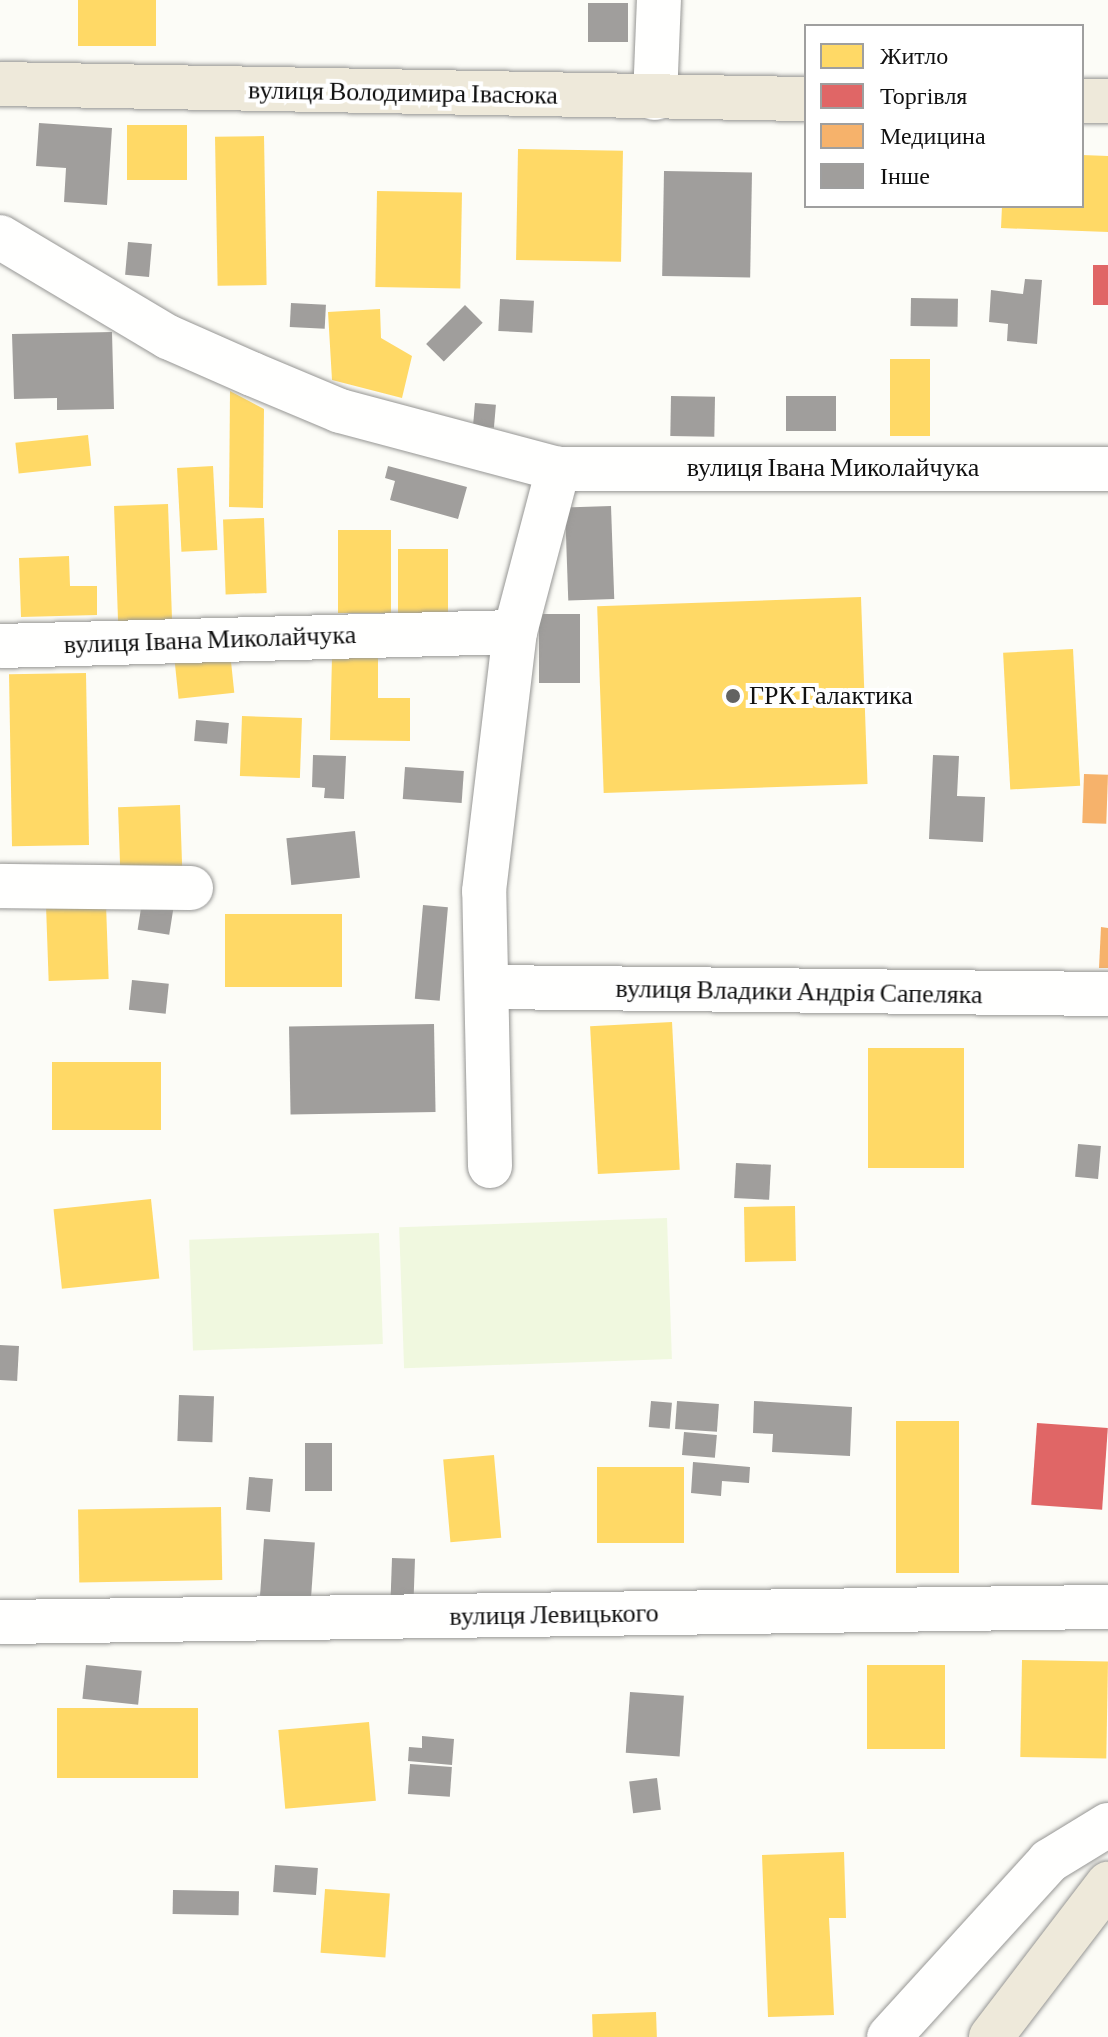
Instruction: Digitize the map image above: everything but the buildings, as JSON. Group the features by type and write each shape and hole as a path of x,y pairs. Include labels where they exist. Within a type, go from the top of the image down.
{"main road":[{"name":"вулиця Володимира Івасюка","path":"0,84 804,99"},
{"path":"1084,101 1108,101"},
{"path":"991,2037 1108,1884"}],"street":[{"path":"655,98 659,0"},
{"name":"вулиця Івана Миколайчука","path":"0,237 168,337 340,411 558,469 1108,469"},
{"path":"490,1166 490,987 483,939 484,891 515,632 558,469"},
{"name":"вулиця Івана Миколайчука","path":"0,646 515,632"},
{"path":"0,886 191,888"},
{"name":"вулиця Владики Андрія Сапеляка","path":"490,987 1108,994"},
{"name":"вулиця Левицького","path":"0,1622 1108,1607"},
{"path":"889,2037 1049,1861 1108,1825"}],"green space":[{"path":"667,1218 672,1359 404,1368 399,1227"},
{"path":"379,1233 383,1344 193,1351 189,1240"}],"place":[{"name":"ГРК Галактика","path":"733,696"}]}
